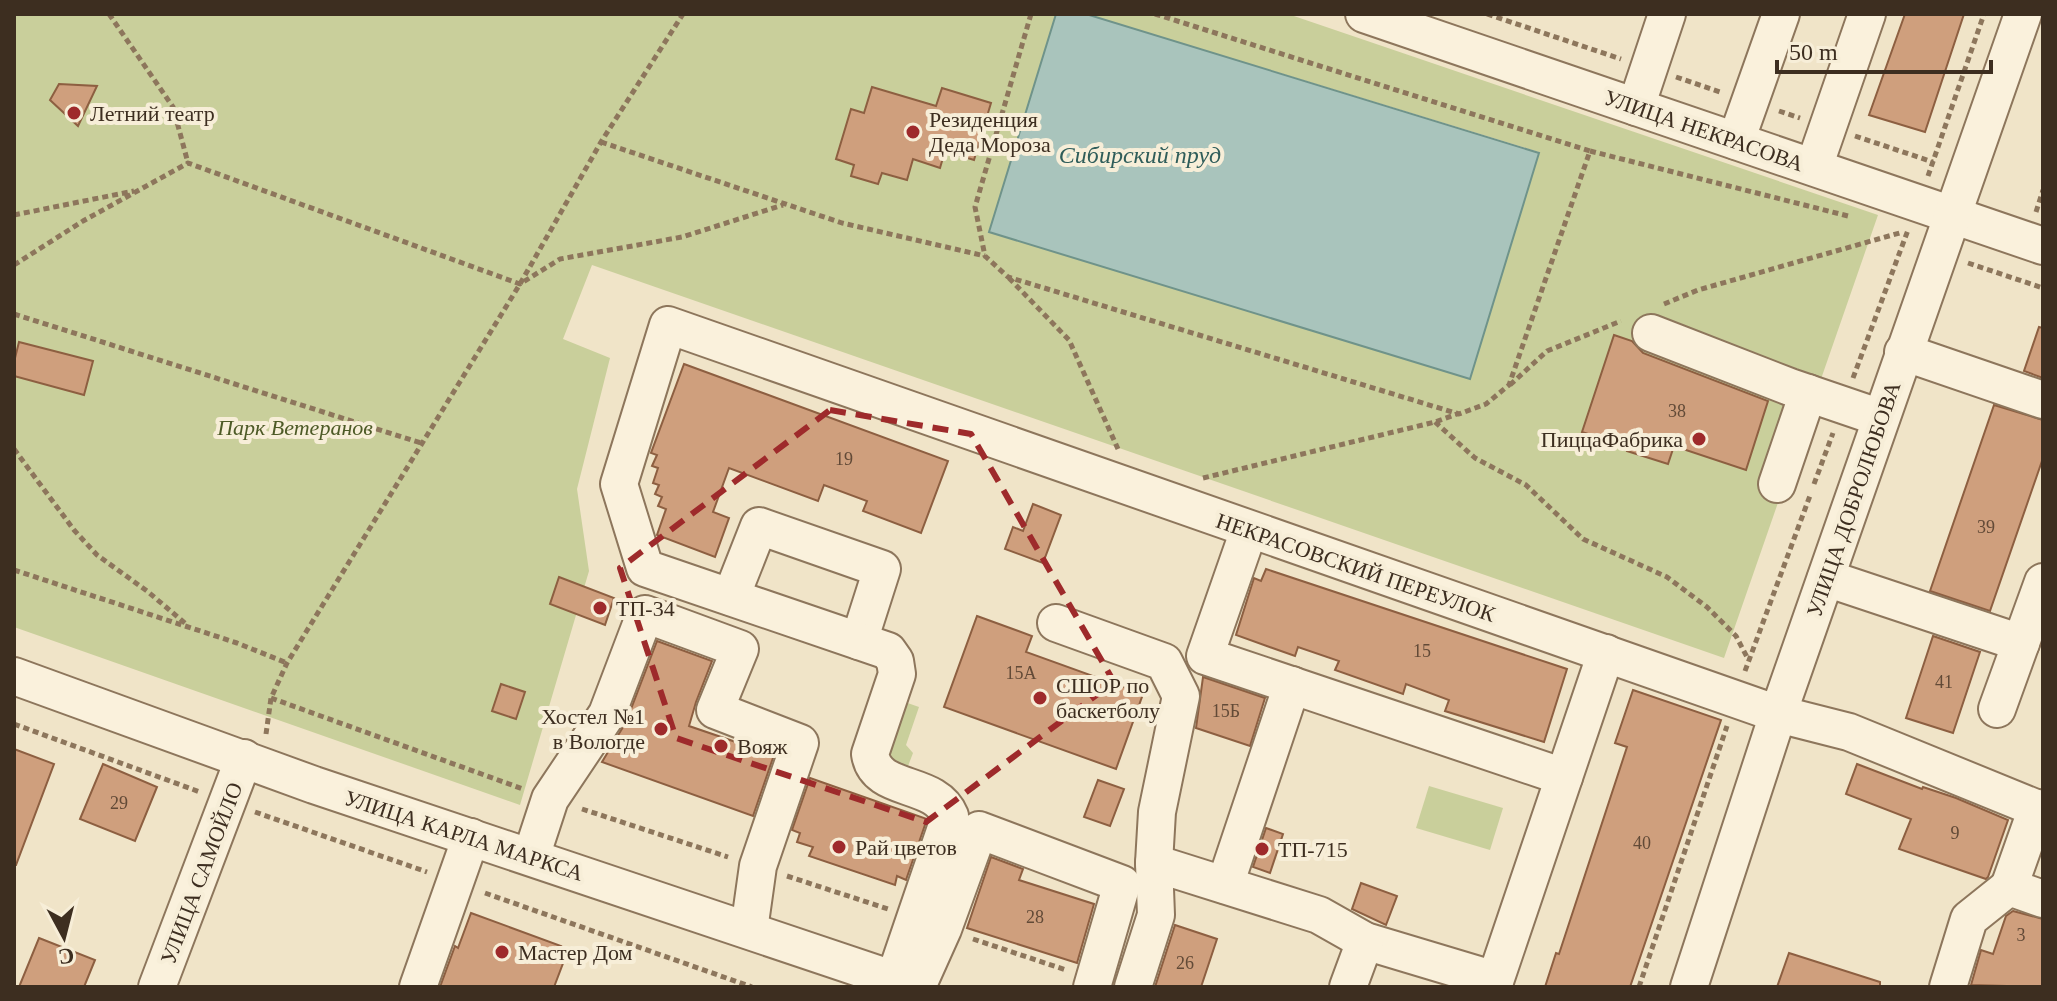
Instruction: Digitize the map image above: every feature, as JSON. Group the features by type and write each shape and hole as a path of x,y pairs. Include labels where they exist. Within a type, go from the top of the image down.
{"street":[{"name":"УЛИЦА НЕКРАСОВА","path":"1364,14 1814,167 1913,217 1952,216 2043,246"},
{"path":"1636,107 1667,14"},
{"path":"1736,141 1779,14"},
{"path":"1814,167 1867,14"},
{"name":"УЛИЦА ДОБРОЛЮБОВА","path":"1689,987 1778,714 2023,14"},
{"path":"1646,319 1808,393 1881,418"},
{"name":"НЕКРАСОВСКИЙ ПЕРЕУЛОК","path":"731,597 645,568 619,484 668,325 1778,714 1849,732 2040,810"},
{"path":"1903,352 2043,400"},
{"path":"1777,484 1808,393"},
{"path":"859,641 882,569 759,526 731,597 888,651 897,674 870,754 874,767 882,776 937,797 950,816 929,923 909,985"},
{"path":"1249,530 1205,656 1564,777"},
{"path":"1826,578 2021,643"},
{"path":"1997,709 2043,582"},
{"path":"531,857 550,799 607,714 645,614 740,649 715,710 800,743 758,866 749,930"},
{"path":"1056,623 1164,662 1181,696 1157,812 1154,863 1156,915 1133,987"},
{"path":"1154,863 1319,915 1365,941 1494,984 1606,653"},
{"name":"УЛИЦА КАРЛА МАРКСА","path":"14,676 471,837 749,930 841,975 909,985"},
{"path":"1225,885 1292,685"},
{"name":"УЛИЦА САМОЙЛО","path":"157,987 229,802 254,762"},
{"path":"1948,987 1969,919 2009,887 2040,810"},
{"path":"929,923 979,830 1122,884 1094,984"},
{"path":"418,987 471,837"},
{"path":"2009,887 2043,899"},
{"path":"1348,987 1365,941"}],"path":[{"path":"109,14 173,107 188,163"},
{"path":"254,762 271,698 287,663 520,284 601,142 683,14"},
{"path":"985,256 975,207 1031,14"},
{"path":"1155,14 1590,151 1862,220"},
{"path":"1639,987 1749,661 1913,217 1984,14"},
{"path":"601,142 842,223 985,256 1069,340 1137,491"},
{"path":"1509,385 1590,151"},
{"path":"14,265 188,163 520,284"},
{"path":"14,215 138,190"},
{"path":"520,284 560,259 682,237 783,205"},
{"path":"1892,227 1913,217"},
{"path":"1197,480 1459,414 1486,404 1547,351 1646,319 1698,290 1913,217"},
{"path":"1938,253 2043,288"},
{"path":"1008,277 1459,414"},
{"path":"14,314 421,444"},
{"path":"1435,422 1475,458 1526,485 1583,539 1667,577 1707,607 1736,636 1749,661"},
{"path":"14,449 74,530 97,555 147,591 190,628"},
{"path":"14,570 237,643 287,663"},
{"path":"271,698 550,799 929,923 1094,984"},
{"path":"14,724 752,987"}],"highlighted area":[{"path":"830,410 971,434 1114,682 926,822 676,738 620,568"}],"green space":[{"name":"Парк Ветеранов","path":"14,14 1056,14 989,232 1539,152 1086,14 1288,14 1878,215 1724,658 592,265 563,339 610,358 577,489 589,571 520,805 14,627"},
{"path":"899,700 919,707 906,745 913,753 905,774 885,766"},
{"path":"1429,786 1503,808 1490,850 1416,828"}],"water":[{"name":"Сибирский пруд","path":"1056,14 1086,14 1539,153 1470,379 989,232"}],"building":[{"path":"1905,14 1964,14 1925,132 1869,115"},
{"name":"Летний театр","path":"59,84 97,86 78,126 50,100"},
{"name":"Резиденция Деда Мороза","path":"872,87 936,106 942,88 991,103 974,160 945,151 940,168 913,159 907,180 882,173 878,184 851,176 854,165 836,159 851,109 864,113"},
{"path":"2039,327 2043,328 2043,378 2024,371"},
{"path":"1614,335 1632,341 1643,353 1768,401 1746,470 1674,446 1668,464 1582,432"},
{"path":"19,342 93,361 84,395 14,376"},
{"path":"684,364 948,461 921,533 863,511 867,501 824,485 818,501 729,468 713,512 729,518 715,557 657,535 666,509 658,506 662,497 655,494 659,485 653,483 658,468 652,466 657,455 651,453"},
{"path":"1994,405 2043,420 2043,458 1990,611 1930,591"},
{"path":"1033,504 1061,515 1043,563 1005,549 1013,527 1023,531"},
{"path":"1266,569 1567,669 1544,742 1445,711 1449,700 1406,684 1403,694 1335,670 1339,661 1298,647 1295,656 1236,635 1254,578 1261,581"},
{"path":"559,577 614,598 605,625 550,604"},
{"path":"977,616 1032,636 1026,652 1143,694 1116,769 944,707"},
{"path":"1933,636 1980,652 1953,733 1906,718"},
{"path":"657,641 712,661 689,726 774,755 753,816 602,762 626,722"},
{"path":"1203,677 1265,698 1250,746 1196,728"},
{"path":"501,684 525,692 516,719 492,711"},
{"path":"1633,690 1721,720 1630,987 1545,987 1556,953 1559,954 1627,747 1615,743"},
{"path":"14,749 54,764 16,865 14,865"},
{"path":"103,764 157,787 135,841 80,819"},
{"path":"1857,764 1922,789 1956,798 2008,820 1988,877 1986,879 1899,849 1911,819 1846,794"},
{"path":"810,778 927,819 906,880 897,876 895,885 809,856 813,847 797,842 800,833 792,830"},
{"path":"1098,780 1124,789 1110,826 1084,817"},
{"name":"ТП-715","path":"1266,828 1283,834 1270,873 1253,867"},
{"path":"991,857 1023,869 1019,880 1094,904 1077,963 967,928"},
{"path":"1361,883 1397,896 1386,925 1352,909"},
{"path":"2013,911 2043,919 2043,987 1971,985 1981,950 1993,954 2006,916"},
{"name":"Мастер Дом","path":"471,913 561,946 557,955 565,958 554,987 440,987"},
{"path":"1175,925 1217,939 1201,987 1155,987"},
{"path":"39,938 95,960 84,987 19,987"},
{"path":"1789,953 1880,982 1880,987 1777,987"}],"place":[{"name":"Летний театр","path":"74,113"},
{"name":"Резиденция Деда Мороза","path":"913,132"},
{"name":"ПиццаФабрика","path":"1699,439"},
{"name":"ТП-34","path":"600,608"},
{"name":"СШОР по баскетболу","path":"1040,698"},
{"name":"Хостел №1 в Вологде","path":"661,729"},
{"name":"Вояж","path":"721,746"},
{"name":"Рай цветов","path":"839,847"},
{"name":"ТП-715","path":"1262,849"},
{"name":"Мастер Дом","path":"502,952"}]}
